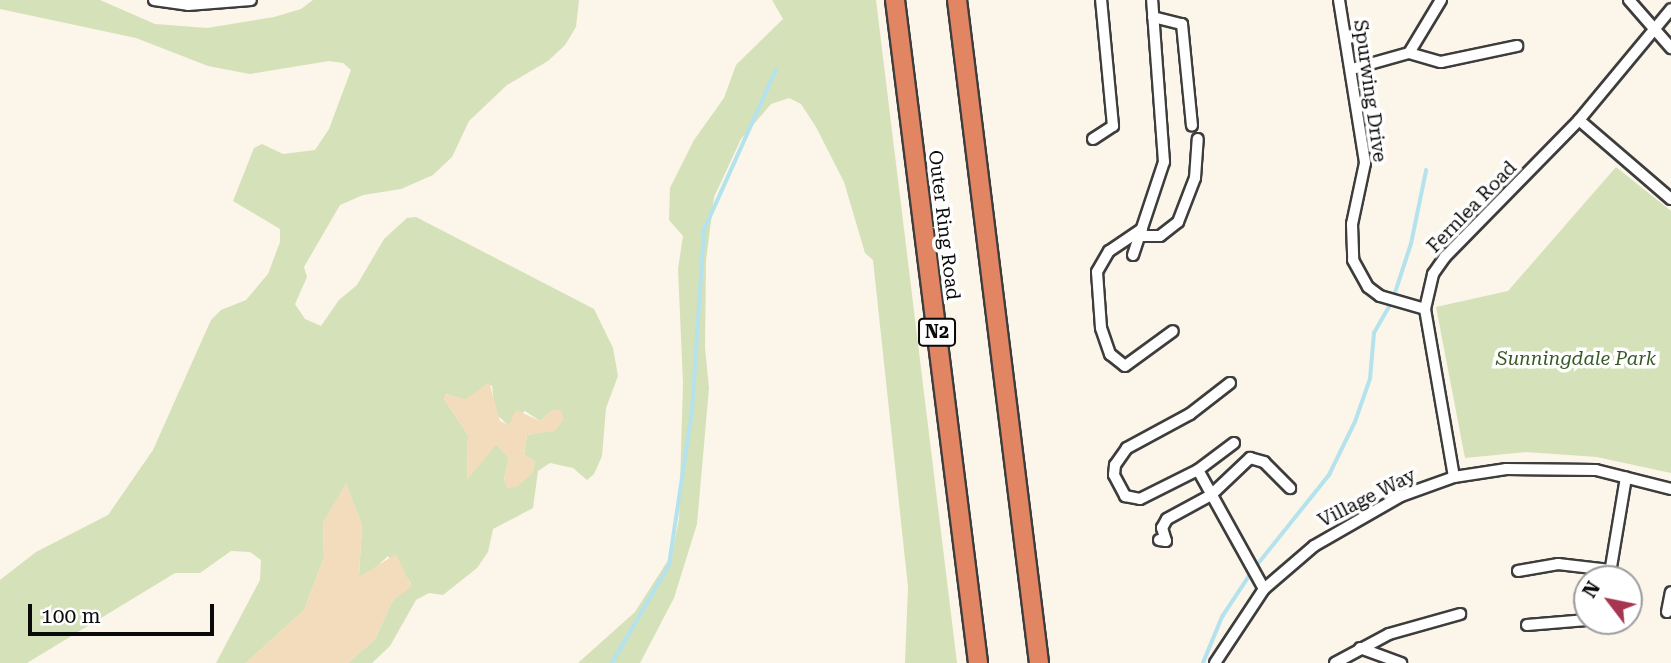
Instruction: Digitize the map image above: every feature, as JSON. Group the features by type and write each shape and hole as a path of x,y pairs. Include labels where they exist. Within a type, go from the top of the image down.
{"highway":[{"name":"Outer Ring Road","path":"895,0 978,663"},
{"path":"957,0 1039,663"}],"street":[{"path":"154,0 188,5 251,0"},
{"path":"1093,139 1113,127 1101,0"},
{"path":"1133,255 1164,162 1152,0"},
{"name":"Spurwing Drive","path":"1339,0 1365,163 1352,224 1353,260 1368,287 1380,296 1425,309"},
{"path":"1409,52 1441,0"},
{"path":"1629,0 1671,48"},
{"name":"Fernlea Road","path":"1454,477 1425,309 1433,274 1445,257 1579,120 1671,9"},
{"path":"1153,17 1182,24 1192,125"},
{"path":"1352,69 1409,52 1441,62 1517,46"},
{"path":"1579,120 1671,199"},
{"path":"1173,331 1125,366 1110,354 1101,328 1097,272 1109,251 1141,232 1160,236 1178,222 1195,178 1198,139"},
{"path":"1230,383 1190,414 1127,448 1119,456 1114,475 1125,496 1140,499 1198,470 1234,443"},
{"path":"1159,540 1166,541 1162,528 1167,520 1211,495 1250,458 1264,462 1290,488"},
{"name":"Village Way","path":"1215,663 1264,589 1314,546 1401,496 1454,477 1544,468 1626,477 1671,489"},
{"path":"1198,470 1264,589"},
{"path":"1611,565 1626,477"},
{"path":"1518,571 1558,565 1573,568"},
{"path":"1667,612 1671,592"},
{"path":"1335,663 1360,648 1423,622 1460,614"},
{"path":"1527,625 1573,621"},
{"path":"1360,648 1401,663"}],"green space":[{"path":"0,0 100,0 155,24 207,28 274,17 301,9 313,0 579,0 576,27 565,45 548,61 507,85 469,121 452,157 433,175 401,189 363,195 340,205 304,267 307,277 295,304 305,319 321,326 339,300 357,285 384,239 407,218 416,217 594,309 613,348 618,376 606,408 602,456 594,474 587,480 573,468 550,463 538,471 533,508 493,529 488,552 477,568 443,595 429,593 416,600 390,646 372,663 348,663 375,639 393,600 411,583 388,556 364,578 359,577 362,525 346,484 323,523 324,558 304,610 246,663 216,663 260,580 261,560 250,552 231,551 200,573 175,573 27,663 0,663 0,580 36,552 108,515 153,450 211,320 221,310 246,300 268,274 280,242 280,229 233,201 254,148 262,144 283,154 315,150 329,129 351,70 343,63 329,61 250,74 208,66 136,38 0,9","holes":["492,385 495,413 508,425 525,411 540,421 553,410 555,430 527,435 524,454 535,462 532,473 516,487 504,480 509,458 496,444 467,479 468,435 444,399 446,394 466,400"]},
{"path":"772,0 876,0 957,663 905,663 908,587 873,260 865,253 844,182 816,127 801,104 789,98 771,104 741,139 714,197 706,261 705,348 709,388 697,524 674,598 640,663 578,663 635,612 672,554 679,519 683,383 678,269 683,236 669,220 670,188 694,140 724,98 736,65 783,19"},
{"name":"Sunningdale Park","path":"1616,167 1671,211 1671,473 1597,457 1526,452 1465,458 1436,307 1508,291"}],"sand":[{"path":"489,382 500,421 509,425 516,410 540,421 553,410 561,410 564,419 555,431 527,435 524,454 535,462 532,474 516,487 507,488 504,480 509,458 496,444 467,480 468,435 444,399 445,394 466,399"},
{"path":"346,483 362,525 359,577 396,554 412,587 393,600 375,639 348,663 246,663 304,610 324,558 323,523"}],"waterway":[{"path":"612,663 669,565 692,411 704,230 776,70"},
{"path":"1203,663 1222,617 1253,570 1329,475 1355,422 1370,379 1374,333 1392,302 1411,244 1426,171"}]}
